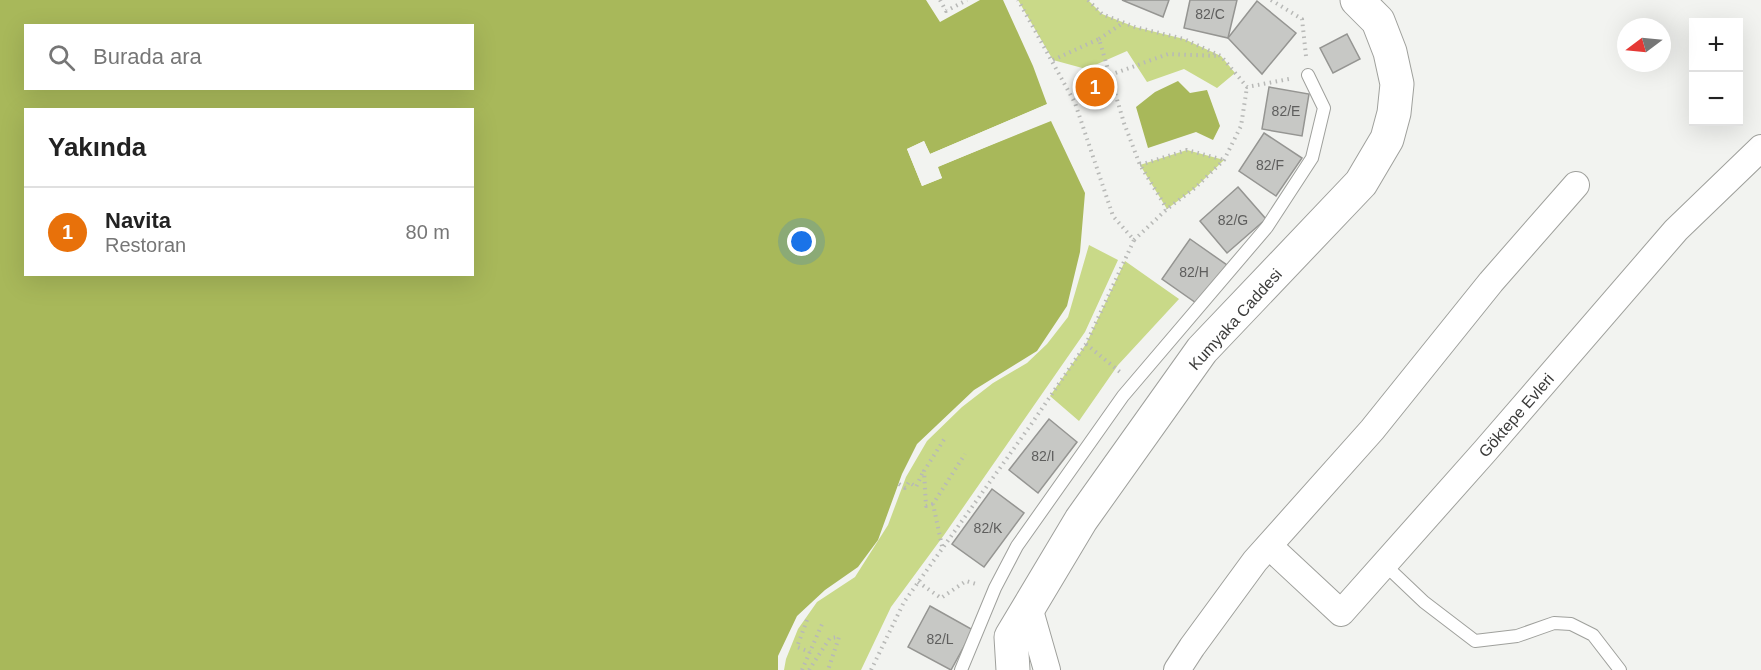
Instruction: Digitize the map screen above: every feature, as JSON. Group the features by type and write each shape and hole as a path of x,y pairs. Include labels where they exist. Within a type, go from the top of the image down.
{"main road":[{"name":"Kumyaka Caddesi","path":"1013,670 1011,637 1081,520 1202,350 1361,183 1387,139 1394,113 1396,84 1390,52 1378,21 1357,0"}],"street":[{"name":"Göktepe Evleri","path":"1269,546 1341,613 1676,230 1761,148"},
{"path":"1177,670 1269,546 1372,430 1491,282 1576,185"},
{"path":"1029,606 1047,670"}],"lane":[{"path":"962,670 995,588 1017,546 1134,383 1267,227 1312,158 1324,108 1308,75"},
{"path":"1384,564 1424,602 1475,640 1517,636 1554,622 1571,624 1593,635 1620,670"}],"path":[{"path":"940,0 946,11 968,0"},
{"path":"1018,0 1075,103 1113,216 1134,240"},
{"path":"871,670 904,602 1086,344 1134,240 1224,160 1241,126 1247,87 1221,56 1184,39 1102,14 1088,0"},
{"path":"1247,87 1308,75 1302,20 1271,0"},
{"path":"1053,60 1099,39 1124,22"},
{"path":"1099,39 1140,165 1167,209"},
{"path":"1110,75 1168,54 1221,56"},
{"path":"1140,165 1187,150 1224,160"},
{"path":"1086,344 1134,383"},
{"path":"899,484 905,488 909,482 916,488 945,438"},
{"path":"924,471 926,506 933,504 965,454"},
{"path":"933,504 942,547"},
{"path":"918,582 941,598 966,581 995,588"},
{"path":"807,620 797,647 810,652"},
{"path":"802,670 823,622"},
{"path":"808,670 830,638 839,638 828,670"}],"shaded area":[{"path":"0,0 926,0 940,22 980,0 1003,0 1033,66 1047,104 930,154 924,141 907,149 922,186 942,178 937,167 1051,121 1085,193 1080,252 1067,306 1037,351 974,390 917,444 902,474 878,540 858,567 825,590 797,616 778,656 778,670 0,670"},
{"path":"1018,0 1088,0 1102,14 1135,27 1184,39 1221,56 1235,73 1217,88 1184,69 1147,82 1127,51 1086,69 1053,60"},
{"path":"1178,81 1190,93 1207,90 1220,126 1213,140 1196,132 1148,148 1136,107 1155,92"},
{"path":"1187,150 1224,160 1195,188 1167,209 1140,165"},
{"path":"1089,245 1118,260 1085,332 944,535 891,607 861,670 784,670 798,629 817,602 855,577 888,525 906,477 927,441 962,407 993,383 1027,363 1047,344 1068,317"},
{"path":"1125,261 1179,299 1118,365 1079,421 1050,396 1086,344"}],"pier":[{"path":"1050,103 1049,107 930,157 923,145 910,150 924,182 938,176 934,167 936,164 1050,118 1053,119 938,167 942,178 922,186 907,149 924,141 930,154"}],"building":[{"path":"1122,0 1169,0 1163,17"},
{"path":"1190,0 1237,0 1228,38 1184,28"},
{"path":"1257,1 1296,33 1262,74 1228,38"},
{"path":"1347,34 1360,59 1333,73 1320,48"},
{"path":"1269,87 1309,94 1302,136 1262,129"},
{"path":"1264,133 1302,158 1276,196 1239,171"},
{"path":"1238,187 1266,219 1227,253 1200,221"},
{"path":"1190,239 1227,265 1199,305 1162,279"},
{"path":"1049,419 1077,442 1038,493 1009,470"},
{"path":"992,489 1024,513 984,567 952,544"},
{"path":"930,606 973,630 951,670 908,647"}],"place":[{"name":"Navita","path":"1095,87"}]}
